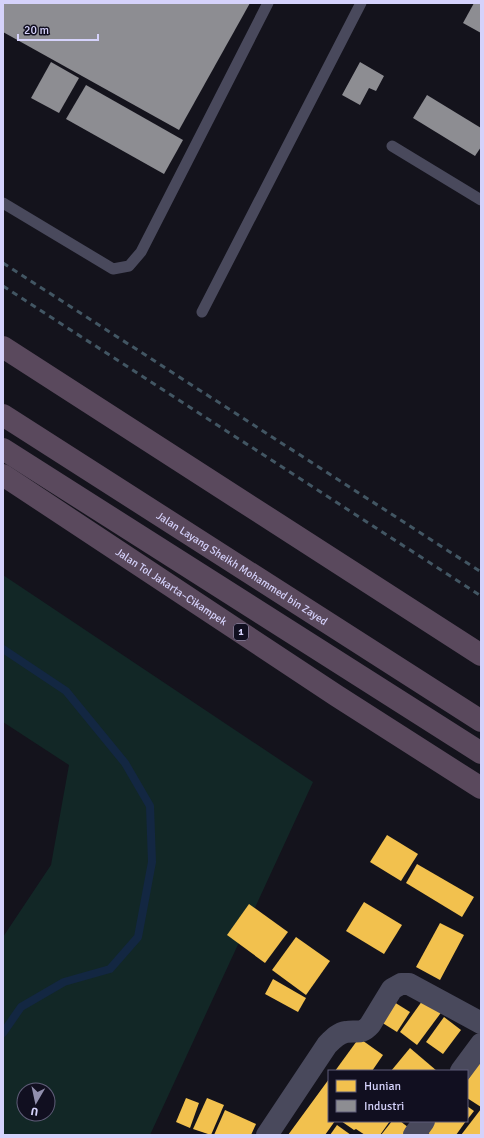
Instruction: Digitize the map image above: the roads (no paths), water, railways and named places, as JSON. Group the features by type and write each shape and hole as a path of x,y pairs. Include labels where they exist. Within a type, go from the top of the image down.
{"highway":[{"path":"3,347 481,655"},
{"name":"Jalan Layang Sheikh Mohammed bin Zayed","path":"3,415 481,721"},
{"name":"1","path":"3,449 481,753"},
{"name":"Jalan Tol Jakarta–Cikampek","path":"3,475 337,696 481,788"}],"street":[{"path":"267,1135 327,1045 338,1035 345,1032 358,1033 365,1030 370,1025 392,989 401,984 409,984 481,1023"},
{"path":"462,1070 481,1044"},
{"path":"414,1135 423,1122"}],"lane":[{"path":"3,202 114,269 129,266 141,252 268,3"},
{"path":"202,312 361,3"},
{"path":"392,146 481,200"}],"waterway":[{"path":"3,649 66,691 125,763 150,806 152,862 138,937 110,969 64,982 21,1007 3,1033"}],"railway":[{"path":"3,263 481,572"},
{"path":"3,286 481,596"}]}
